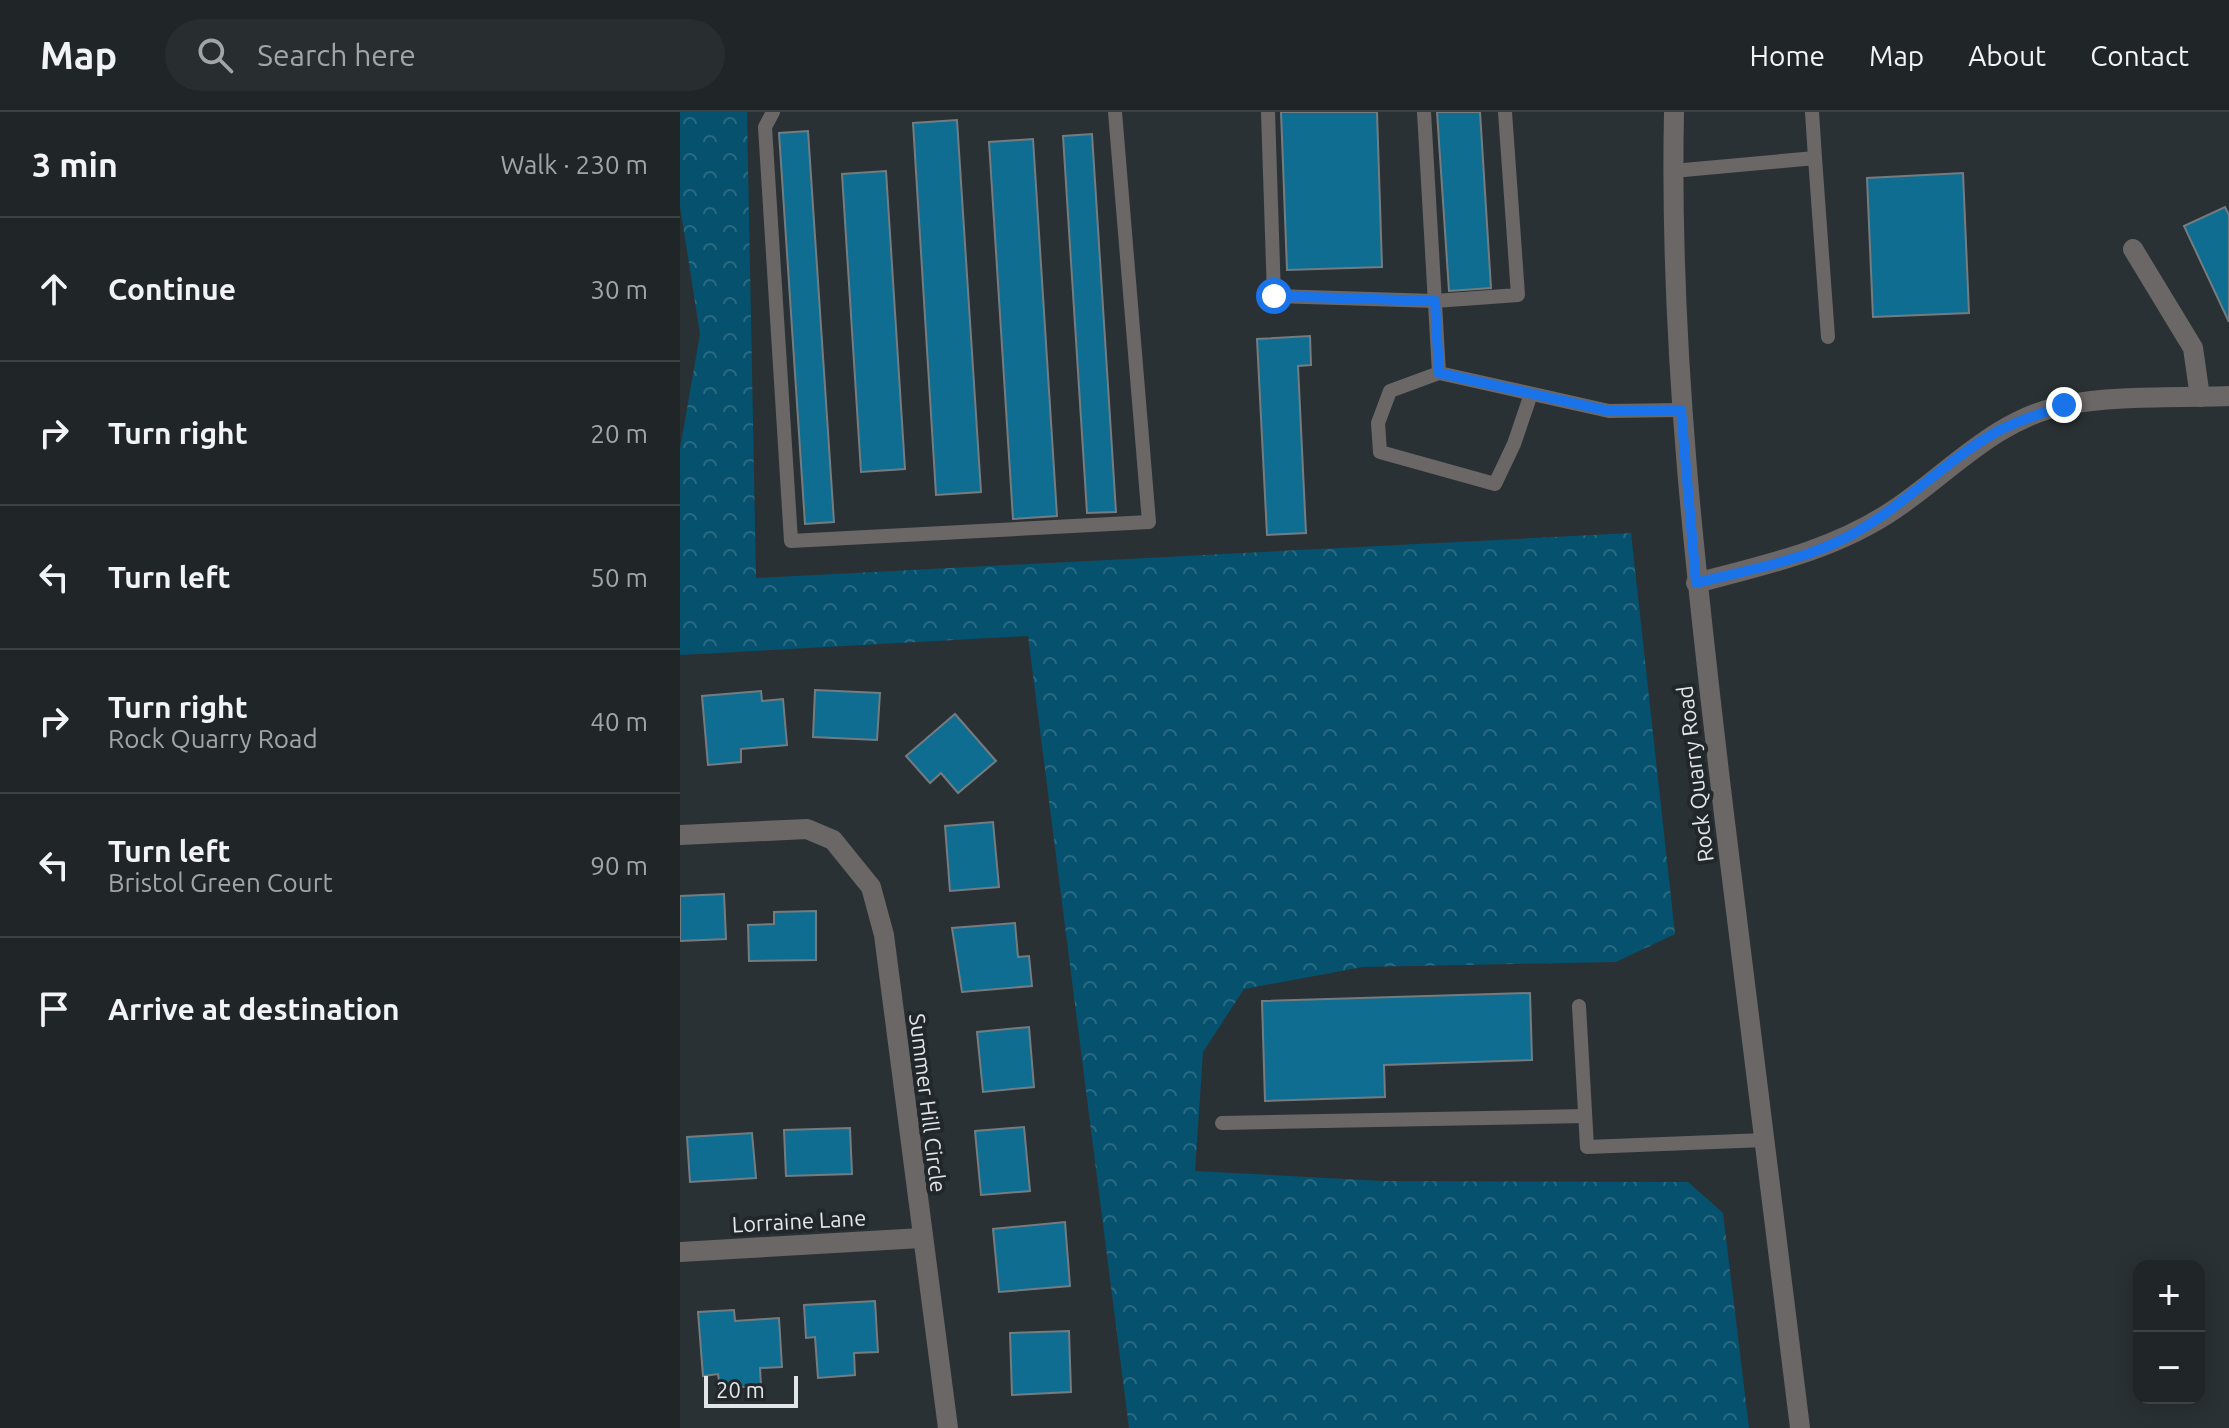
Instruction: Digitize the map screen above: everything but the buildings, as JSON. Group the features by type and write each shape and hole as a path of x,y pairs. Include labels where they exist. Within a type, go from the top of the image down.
{"street":[{"name":"Rock Quarry Road","path":"1674,112 1671,221 1681,410 1696,583 1800,1428"},
{"path":"2133,249 2193,348 2200,397"},
{"path":"1696,583 1780,562 1847,538 1897,508 1951,463 2001,430 2064,405 2229,396"},
{"name":"Summer Hill Circle","path":"680,835 807,829 833,840 871,887 884,935 948,1428"},
{"name":"Lorraine Lane","path":"680,1252 921,1238"}],"lane":[{"path":"773,112 765,127 791,541 1149,522 1115,112"},
{"path":"1268,112 1274,296 1435,301 1518,295 1505,112"},
{"path":"1424,112 1439,373"},
{"path":"1812,112 1828,337"},
{"path":"1673,171 1815,158"},
{"path":"1531,394 1514,444 1495,484 1380,452 1378,423 1390,391 1439,373 1609,411 1681,410"},
{"path":"1579,1006 1587,1147 1765,1140"},
{"path":"1222,1123 1585,1116"}],"green space":[{"path":"680,112 747,112 756,578 1631,533 1675,934 1616,962 1363,967 1244,989 1203,1052 1195,1171 1382,1181 1688,1182 1723,1213 1749,1428 1129,1428 1028,636 680,655 680,449 700,334 680,206"}],"route":[{"path":"1274,296 1435,301 1439,373 1609,411 1681,410 1696,583 1780,562 1847,538 1897,508 1951,463 2001,430 2064,405"}]}
